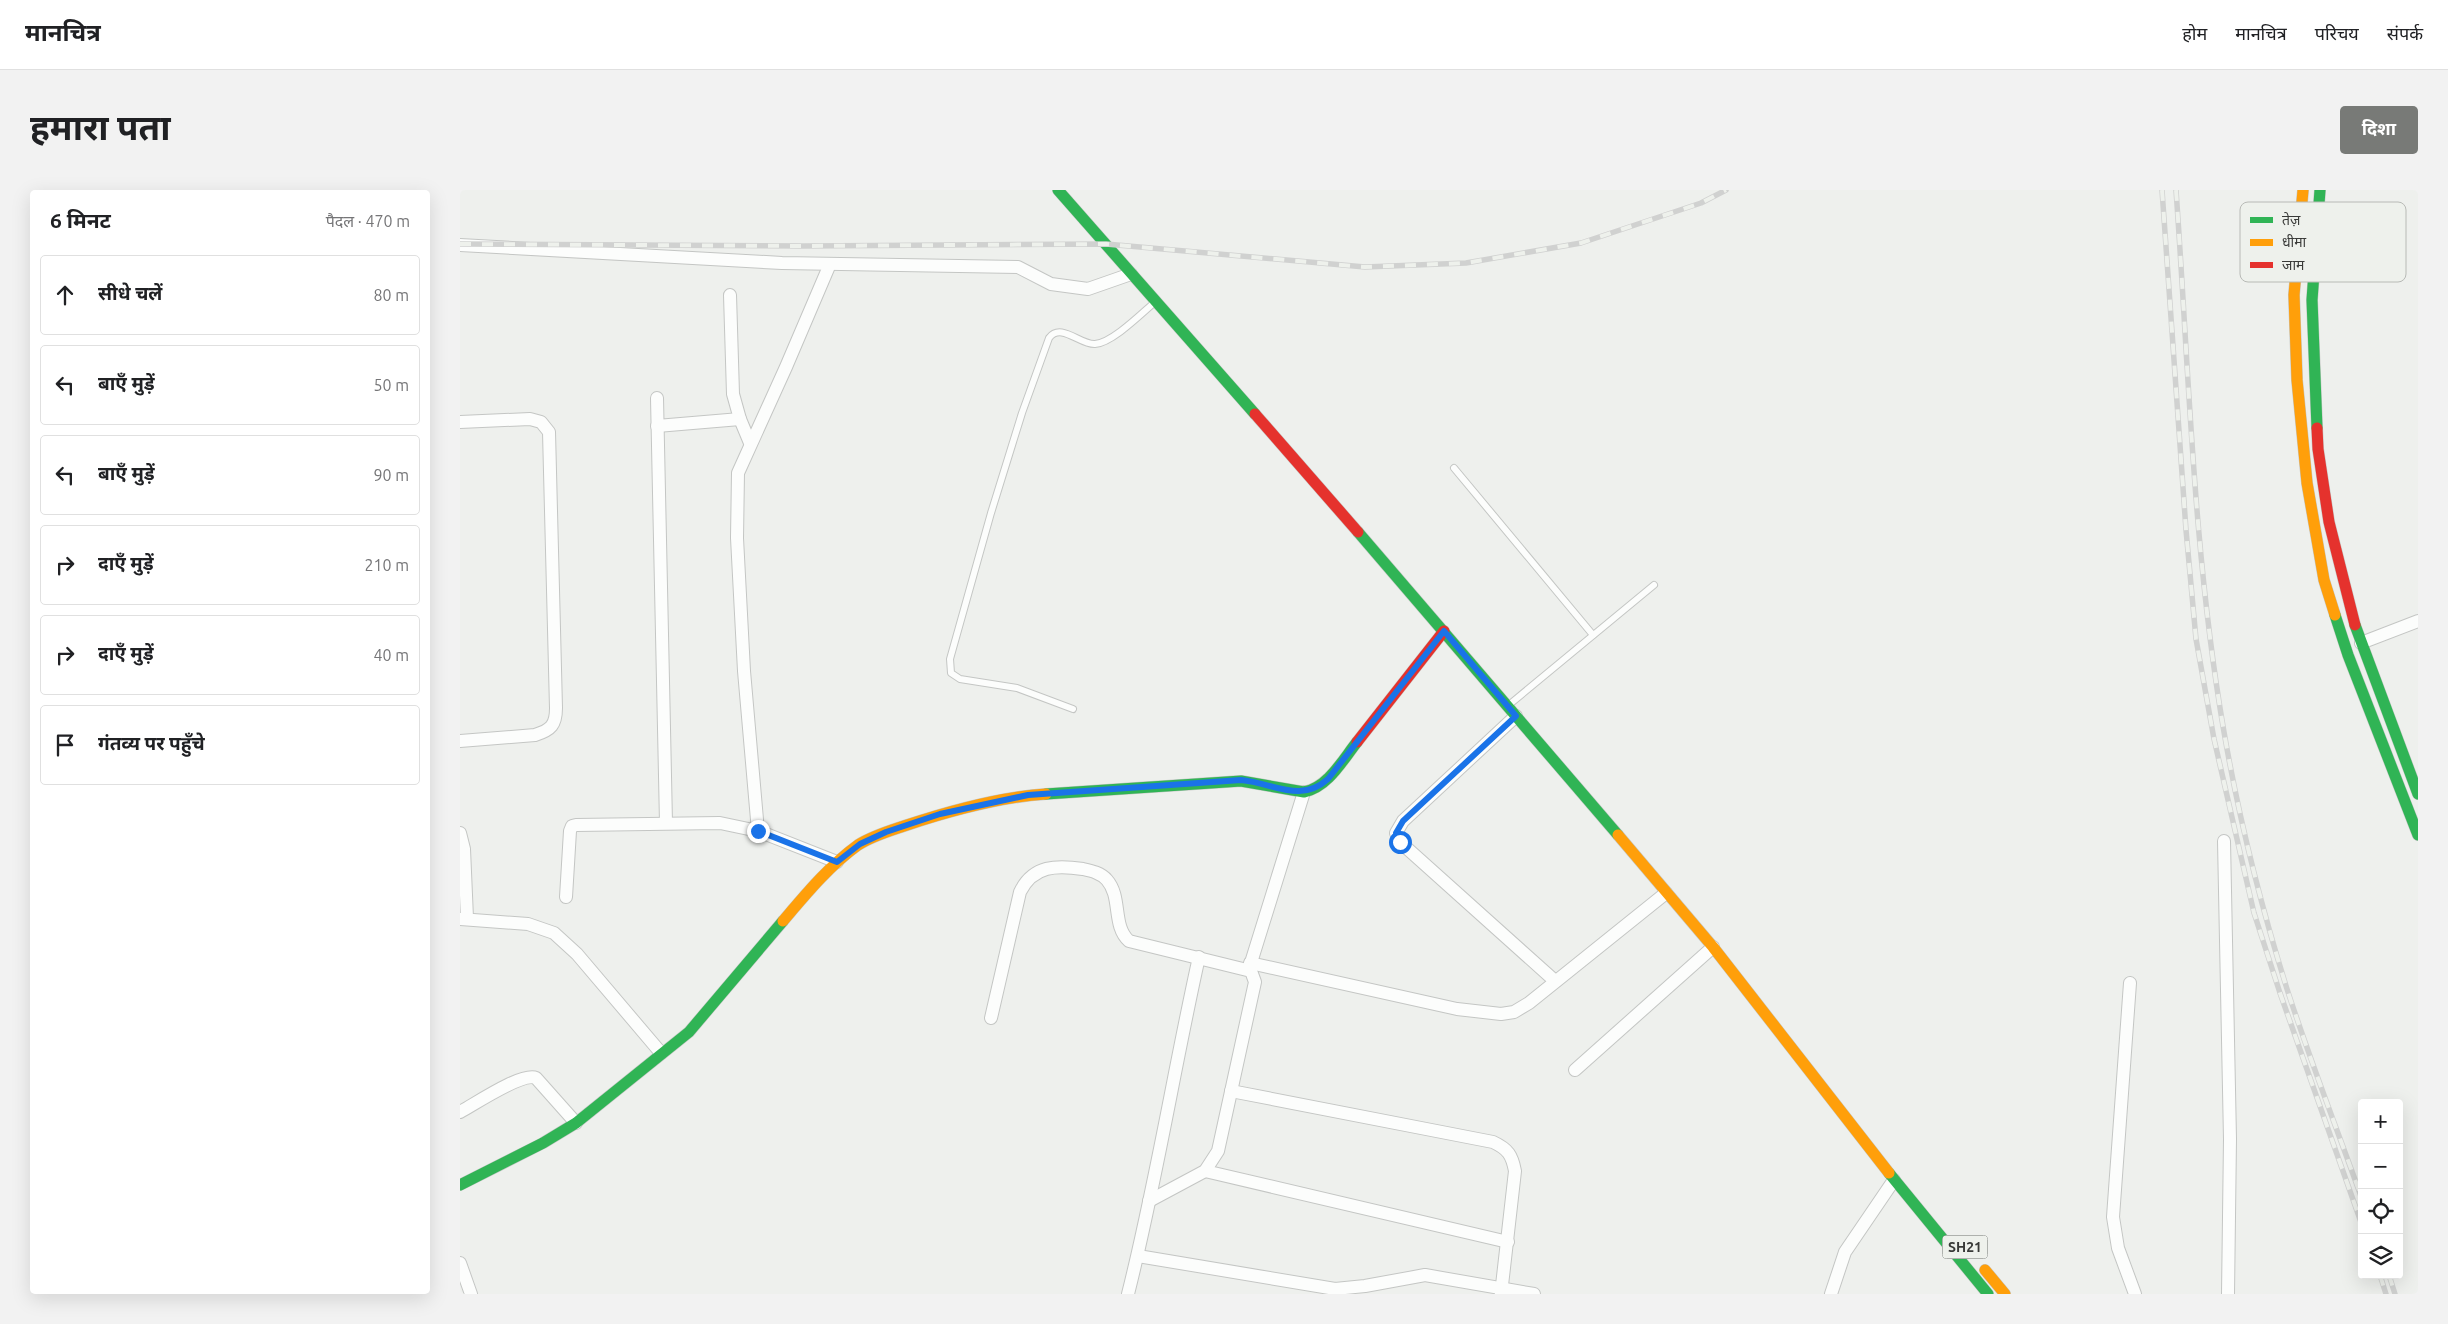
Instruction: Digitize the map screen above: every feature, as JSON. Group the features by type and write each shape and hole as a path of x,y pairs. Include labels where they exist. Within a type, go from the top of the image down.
{"street":[{"name":"SH21","path":"1058,190 1155,302 1303,467 1713,946 1894,1180 1988,1294"},
{"path":"460,245 830,264 1018,267 1051,284 1088,289 1131,274"},
{"path":"758,831 744,671 737,538 738,473 830,264"},
{"path":"2295,282 2297,380 2306,483 2324,580 2348,655 2418,835"},
{"path":"2313,282 2312,300 2318,449 2329,522 2352,618 2418,794"},
{"path":"730,295 733,394 740,419 750,443"},
{"path":"657,398 666,823"},
{"path":"460,422 530,419 540,422 549,432 556,721 552,728 535,735 460,741"},
{"path":"657,426 740,419"},
{"path":"2361,642 2418,621"},
{"path":"460,1184 543,1143 576,1123 689,1032 804,896 837,862 860,844 886,832 940,814 1028,795 1241,780 1304,792 1313,790 1328,779 1444,631"},
{"path":"1516,716 1403,821 1396,833 1400,842 1555,981"},
{"path":"1149,1201 1205,1171 1218,1151 1255,982 1250,966 1304,792"},
{"path":"566,896 570,831 572,826 666,823 720,824 758,831 837,862"},
{"path":"460,833 464,849 464,918 528,924 554,933 577,954 661,1054"},
{"path":"2224,841 2230,1139 2228,1294"},
{"path":"991,1018 1020,892 1030,878 1045,868 1065,866 1100,874 1112,887 1121,930 1129,941 1457,1009 1501,1014 1520,1009 1666,893"},
{"path":"1575,1070 1713,946"},
{"path":"1128,1294 1138,1256 1199,957"},
{"path":"2130,983 2114,1217 2118,1248 2135,1294"},
{"path":"460,1112 521,1079 532,1076 536,1078 576,1123"},
{"path":"1231,1090 1493,1142 1510,1152 1515,1171 1501,1291"},
{"path":"1205,1171 1508,1242"},
{"path":"1831,1294 1845,1252 1894,1180"},
{"name":"SH21","path":"1919,1208 1943,1221 2005,1294"},
{"path":"1138,1256 1335,1289 1365,1286 1425,1275 1501,1291 1534,1294"},
{"path":"460,1263 471,1294"}],"lane":[{"path":"1073,709 1017,688 960,680 951,673 950,659 991,512 1022,412 1049,338 1059,332 1091,344 1104,342 1155,302"},
{"path":"1454,468 1592,635"},
{"path":"1508,706 1654,585"}],"railway":[{"path":"460,244 803,246 1106,244 1365,267 1466,263 1581,243 1701,203 1726,190"},
{"path":"2162,190 2186,530 2196,639 2214,739 2254,913 2280,993 2358,1214"},
{"path":"2176,190 2193,462 2205,597 2230,765 2251,862 2277,958 2358,1189"},
{"path":"2381,1279 2386,1294"},
{"path":"2390,1279 2395,1294"}],"traffic: fast":[{"path":"1058,190 1255,414"},
{"path":"2319,202 2320,190"},
{"path":"2313,282 2312,300 2317,428"},
{"path":"1358,532 1618,835"},
{"path":"2335,615 2348,655 2418,835"},
{"path":"2355,625 2418,794"},
{"path":"1046,794 1241,781 1304,792 1313,789 1327,779 1357,742"},
{"path":"460,1185 543,1143 576,1123 689,1032 783,921"},
{"path":"1889,1173 1988,1294"}],"traffic: slow":[{"path":"2302,202 2303,190"},
{"path":"2295,282 2297,380 2307,483 2324,580 2335,615"},
{"path":"783,921 828,871 847,853 869,839 921,820 956,810 1010,798 1046,794"},
{"path":"1618,835 1713,947 1889,1173"},
{"path":"1985,1270 2005,1294"}],"traffic: jam":[{"path":"1255,414 1358,532"},
{"path":"2317,428 2318,449 2329,522 2355,625"},
{"path":"1357,742 1444,631"}],"route":[{"path":"758,831 837,862 860,844 886,832 940,814 1028,795 1241,780 1257,782 1286,790 1304,792 1313,790 1328,779 1444,631 1516,716 1398,826 1396,833 1400,842"}]}
